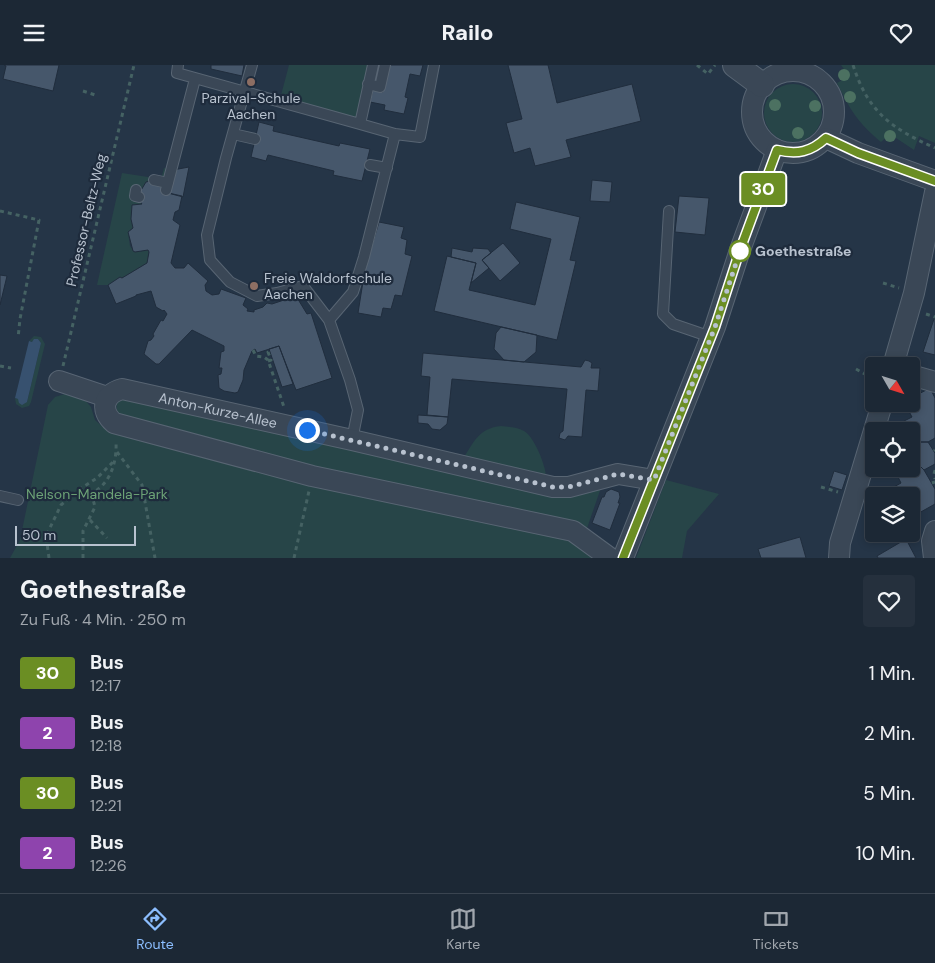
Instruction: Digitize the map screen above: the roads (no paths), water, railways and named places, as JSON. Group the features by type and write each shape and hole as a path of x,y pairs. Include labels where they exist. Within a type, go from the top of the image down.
{"street":[{"path":"734,65 762,85"},
{"path":"797,69 819,80 832,97 835,111 832,126 826,138 817,146 804,152 791,154 777,150 759,135 752,113 755,98 762,85 770,79 797,69"},
{"path":"826,138 858,153 935,181"},
{"path":"623,558 711,337 777,150"},
{"path":"896,357 914,293 935,192"},
{"path":"920,378 935,382"},
{"path":"59,381 107,397 105,409 107,417 114,423 312,476 573,531 610,558"},
{"name":"Anton-Kurze-Allee","path":"107,397 113,391 122,389 352,439 553,487 569,487 618,474 654,480"},
{"path":"839,558 840,543 879,413"},
{"path":"934,558 932,541 935,531"}],"lane":[{"path":"178,65 177,73 195,79 396,134 420,137 434,65"},
{"path":"252,65 207,235 210,260 230,282 257,296 278,293 303,286 329,320 350,380 356,402 357,418 352,439"},
{"path":"360,124 373,65"},
{"path":"368,85 380,87 385,65"},
{"path":"154,180 167,187 195,79"},
{"path":"233,134 255,139"},
{"path":"329,320 353,292 396,134"},
{"path":"370,165 386,168"},
{"path":"669,211 663,314 673,324 711,337"},
{"path":"0,496 18,500"}],"water":[{"path":"34,339 38,339 41,343 27,402 22,405 15,398 29,341 32,342"}],"place":[{"name":"Parzival-Schule Aachen","path":"251,82"},
{"name":"Goethestraße","path":"740,251"},
{"name":"Freie Waldorfschule Aachen","path":"254,286"}],"park label":[{"name":"Nelson-Mandela-Park","path":"97,494"}]}
